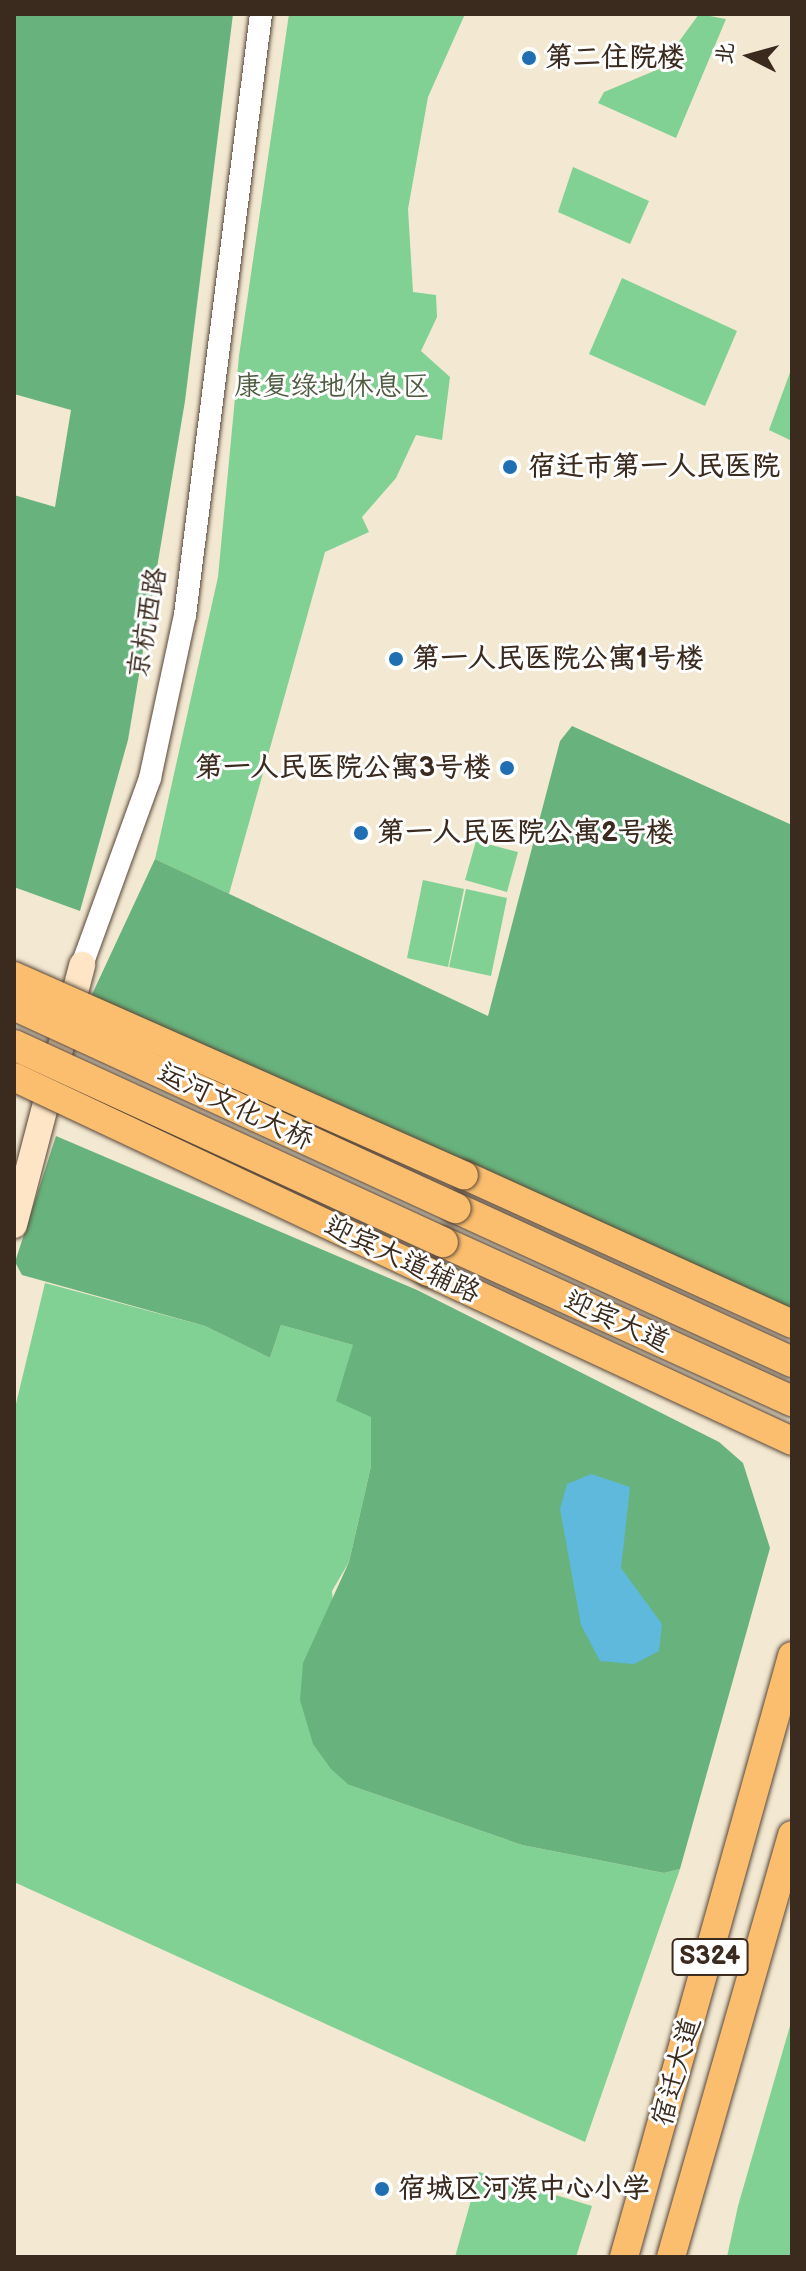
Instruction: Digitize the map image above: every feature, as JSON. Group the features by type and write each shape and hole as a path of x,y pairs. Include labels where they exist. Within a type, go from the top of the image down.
{"highway":[{"name":"运河文化大桥","path":"14,1005 456,1208"},
{"name":"运河文化大桥","path":"14,1045 443,1242"},
{"name":"迎宾大道","path":"456,1208 792,1362"},
{"name":"迎宾大道","path":"443,1242 792,1401"}],"main road":[{"name":"京杭西路","path":"14,1225 82,965"},
{"path":"14,976 792,1324"},
{"name":"迎宾大道辅路","path":"14,1077 792,1441"},
{"path":"746,1419 792,1462"},
{"name":"宿迁大道","path":"624,2257 792,1656"},
{"name":"宿迁大道","path":"671,2257 792,1835"}],"street":[{"name":"京杭西路","path":"82,965 150,778 185,615 261,14"}],"green space":[{"path":"14,14 233,14 185,401 128,740 80,911 14,887 14,495 55,507 71,410 14,394"},
{"name":"康复绿地休息区","path":"289,14 465,14 428,97 408,209 413,292 436,295 437,317 421,351 450,377 442,440 416,435 396,478 362,517 369,532 325,552 229,894 155,859 218,577 239,356"},
{"path":"699,14 726,19 676,138 598,103 604,92 659,69"},
{"path":"573,167 649,201 630,244 558,212"},
{"path":"622,278 737,331 705,406 589,354"},
{"path":"792,367 792,441 769,430"},
{"path":"572,726 792,825 792,1320 88,1003 155,859 488,1016 560,741"},
{"path":"476,841 518,852 507,892 465,880"},
{"path":"423,880 464,889 448,967 407,958"},
{"path":"466,889 507,898 491,976 449,967"},
{"path":"56,1136 417,1290 719,1442 743,1463 770,1548 680,1869 664,1873 522,1845 349,1785 331,1769 313,1744 300,1700 303,1663 349,1562 371,1466 371,1417 336,1401 353,1345 281,1325 270,1358 205,1326 22,1275 15,1262"},
{"path":"45,1283 205,1326 270,1358 281,1325 353,1345 371,1417 371,1466 349,1562 332,1591 349,1785 522,1845 664,1873 680,1869 585,2142 14,1882 14,1412"},
{"path":"792,2019 792,2257 727,2257 738,2206"},
{"path":"479,2172 592,2206 576,2257 455,2257"}],"water":[{"path":"591,1474 630,1487 621,1568 662,1624 659,1651 634,1664 600,1661 581,1625 560,1509 567,1484"}],"place":[{"name":"第二住院楼","path":"529,58"},
{"name":"宿迁市第一人民医院","path":"510,467"},
{"name":"第一人民医院公寓1号楼","path":"396,659"},
{"name":"第一人民医院公寓3号楼","path":"507,768"},
{"name":"第一人民医院公寓2号楼","path":"361,833"},
{"name":"宿城区河滨中心小学","path":"382,2189"}]}
